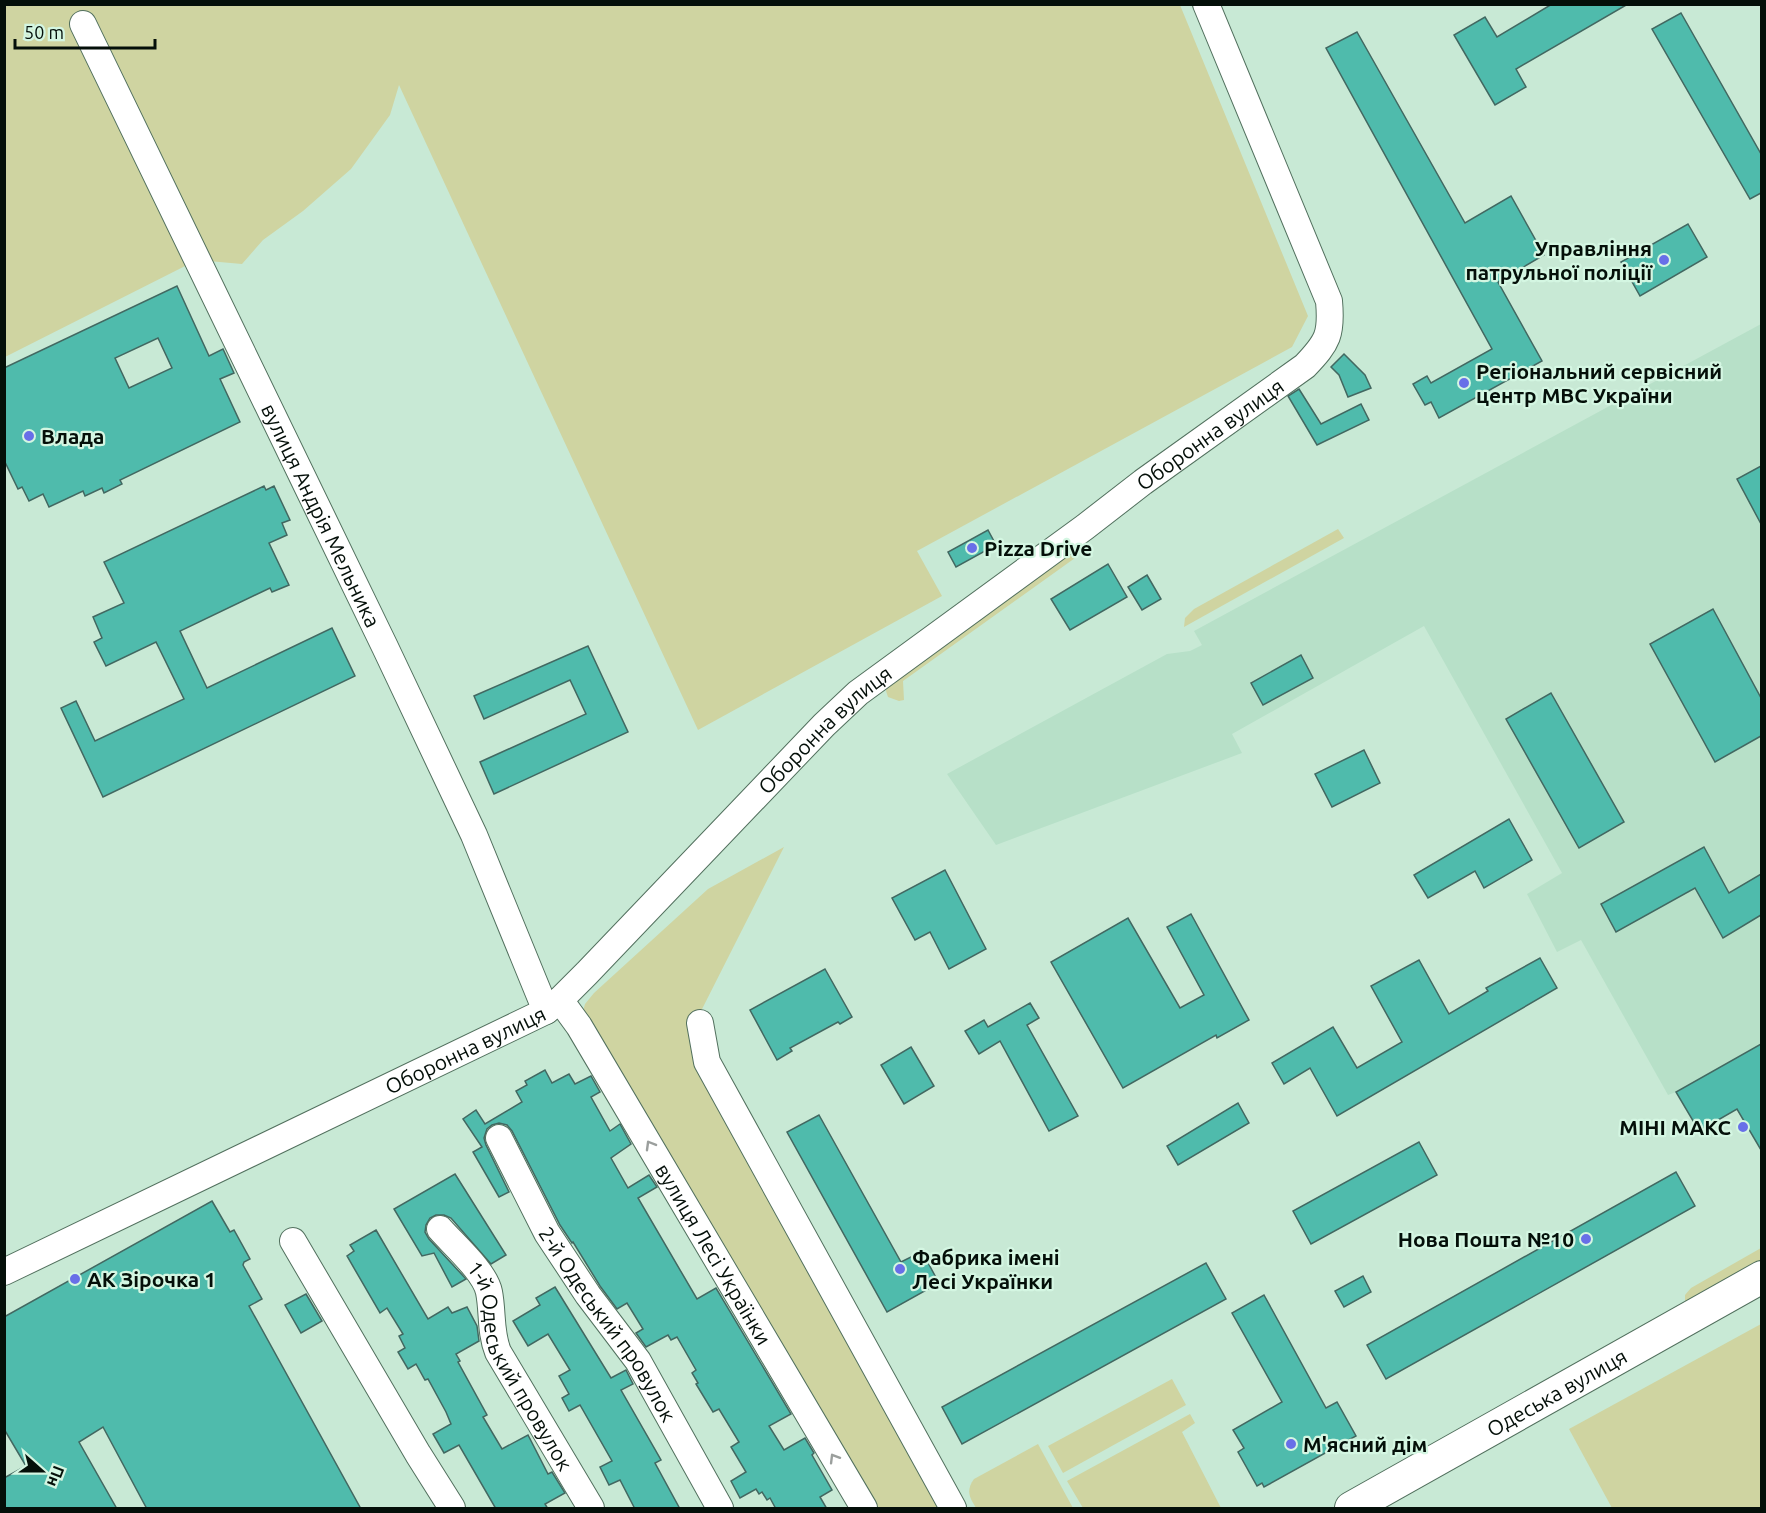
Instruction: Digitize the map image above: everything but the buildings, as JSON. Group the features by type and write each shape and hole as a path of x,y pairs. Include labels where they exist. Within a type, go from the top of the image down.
{"main road":[{"name":"Одеська вулиця","path":"1351,1509 1761,1276"}],"street":[{"name":"Оборонна вулиця","path":"4,1272 553,1006 824,725 858,693 1143,482 1305,366 1322,348 1329,325 1329,301 1206,4"},
{"name":"вулиця Андрія Мельника","path":"83,24 385,647 553,1006"},
{"name":"вулиця Лесі Українки","path":"553,1006 579,1026 864,1509"},
{"path":"700,1023 707,1062 953,1509"},
{"name":"2-й Одеський провулок","path":"500,1138 547,1233 588,1295 638,1361 720,1509"},
{"name":"1-й Одеський провулок","path":"440,1229 485,1282 490,1296 493,1336 498,1352 591,1509"},
{"path":"293,1241 452,1509"}],"shaded area":[{"path":"5,4 1180,5 1308,316 1292,347 917,551 942,596 698,730 399,85 390,115 351,169 303,211 263,240 242,264 197,260 5,357"},
{"path":"1761,324 1761,1044 1676,1092 1668,1095 1581,940 1557,952 1527,894 1562,873 1424,626 1232,734 1242,753 996,845 947,774 1167,654 1190,651 1202,645 1194,631"},
{"path":"1338,529 1344,538 1184,627 1185,618 1194,609"},
{"path":"1079,543 1080,553 1075,558 903,681 904,700 899,701 888,697 887,685"},
{"path":"784,847 697,1019 946,1508 870,1508 582,1015 585,1004 594,993 708,889"},
{"path":"1761,1248 1761,1264 1685,1303 1685,1295 1691,1288"},
{"path":"1761,1324 1761,1508 1612,1508 1569,1429"},
{"path":"1172,1379 1186,1405 1063,1473 1048,1446"},
{"path":"1190,1414 1195,1423 1182,1432 1221,1508 1083,1508 1067,1481"},
{"path":"1038,1444 1073,1508 976,1508 969,1494 974,1479"}],"place":[{"name":"Управління патрульної поліції","path":"1664,260"},
{"name":"Регіональний сервісний центр МВС України","path":"1464,383"},
{"name":"Влада","path":"29,436"},
{"name":"Pizza Drive","path":"972,548"},
{"name":"МІНІ МАКС","path":"1743,1127"},
{"name":"Нова Пошта №10","path":"1586,1239"},
{"name":"Фабрика імені Лесі Українки","path":"900,1269"},
{"name":"АК Зірочка 1","path":"75,1279"},
{"name":"М'ясний дім","path":"1291,1444"}]}
